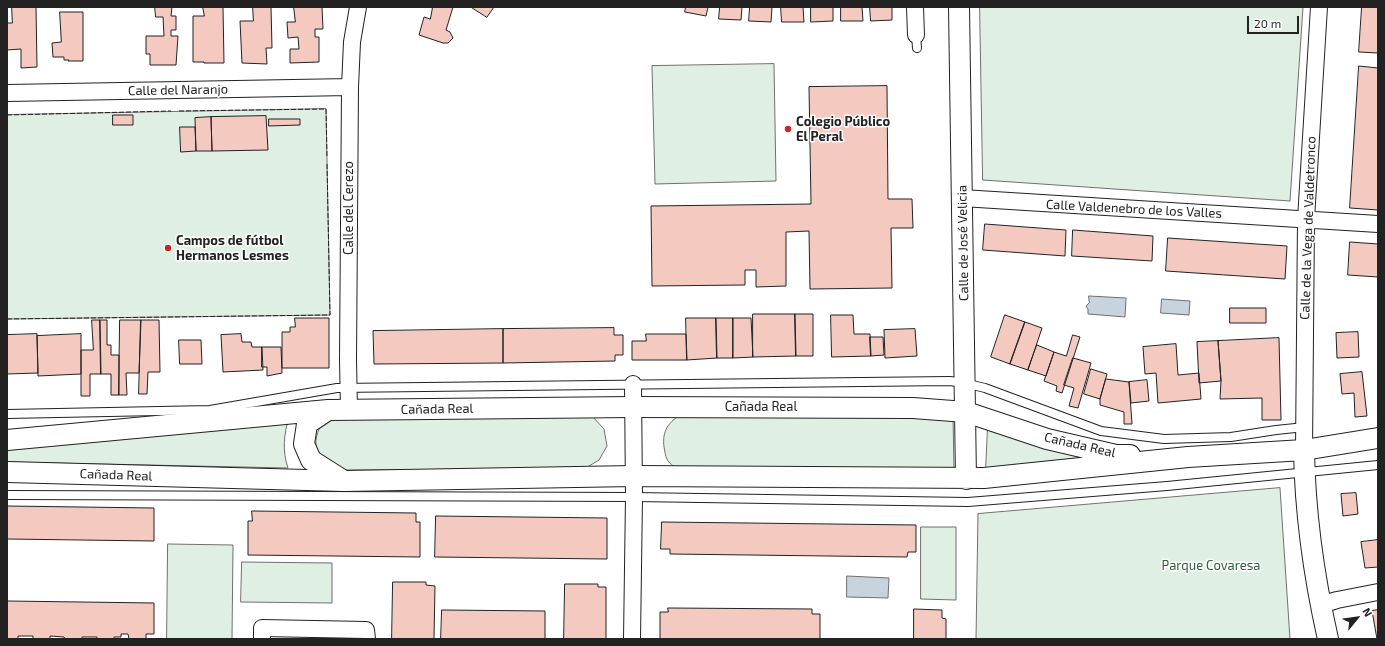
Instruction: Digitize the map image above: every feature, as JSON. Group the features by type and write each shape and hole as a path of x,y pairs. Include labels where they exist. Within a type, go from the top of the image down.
{"street":[{"name":"Calle del Cerezo","path":"349,410 350,87 352,42 358,7"},
{"path":"915,7 917,41"},
{"name":"Calle de José Velicia","path":"959,7 966,479"},
{"name":"Calle de la Vega de Valdetronco","path":"1304,450 1306,219 1319,7"},
{"name":"Calle del Naranjo","path":"7,93 350,87"},
{"name":"Calle Valdenebro de los Valles","path":"962,198 1378,224"},
{"path":"632,639 634,497 633,384"},
{"name":"Cañada Real","path":"7,440 328,410 633,407 913,408 966,412 1047,439 1116,455 1188,457"},
{"path":"328,410 307,424 304,444 311,460 344,481"},
{"name":"Cañada Real","path":"7,472 344,481 634,476 966,479 1003,477 1188,457 1304,450 1378,438"},
{"path":"1304,450 1306,506 1320,605 1328,639"},
{"path":"1320,605 1378,592"},
{"path":"262,639 262,628 366,630 366,639"}],"lane":[{"path":"7,414 210,410 349,387 942,381 964,383 985,388 1101,431 1164,439 1231,436 1305,427"},
{"path":"7,495 634,497 968,502 1167,486 1378,465"}],"green space":[{"path":"980,7 1303,7 1290,201 983,180"},
{"path":"774,64 776,181 655,184 652,66"},
{"name":"Campos de fútbol Hermanos Lesmes","path":"326,109 330,315 7,319 7,115"},
{"path":"682,414 953,415 954,470 682,471 673,466 666,458 664,436 667,428 673,420"},
{"path":"592,416 604,429 607,446 599,460 584,469 343,470 330,463 319,454 316,443 316,438 320,427 326,418"},
{"path":"289,417 284,442 288,468 7,462 7,447"},
{"path":"988,425 1123,458 986,470"},
{"name":"Parque Covaresa","path":"1280,488 1290,639 976,639 978,514"},
{"path":"921,527 956,527 956,600 921,599"},
{"path":"168,544 233,545 232,639 167,639"},
{"path":"242,562 332,563 332,603 241,602"}],"shaded area":[{"path":"1089,296 1126,298 1125,317 1088,314 1088,309 1086,306 1089,303"},
{"path":"1162,299 1190,301 1189,315 1161,313"},
{"path":"847,576 889,578 888,598 847,597"}],"building":[{"path":"12,7 36,7 37,67 21,68 21,49 7,50 7,23 12,23"},
{"path":"155,7 172,7 171,16 176,16 176,30 171,30 171,36 178,36 176,65 150,65 150,54 146,54 146,36 164,36 163,17 156,17"},
{"path":"203,7 223,7 224,63 193,62 193,16 204,16"},
{"path":"253,7 271,7 272,48 266,48 267,64 242,63 240,21 253,21"},
{"path":"294,7 322,7 323,29 315,29 315,37 319,37 319,62 290,63 290,49 299,49 298,37 288,38 287,22 295,22"},
{"path":"433,7 453,7 446,30 450,32 453,38 448,43 443,43 419,35 424,17 430,19"},
{"path":"471,7 494,7 487,17"},
{"path":"686,7 708,7 706,16 685,12"},
{"path":"720,7 742,7 741,20 719,19"},
{"path":"750,7 772,7 771,22 749,21"},
{"path":"781,7 803,7 804,22 782,22"},
{"path":"811,7 833,7 833,21 811,22"},
{"path":"841,7 862,7 863,21 841,21"},
{"path":"870,7 892,7 892,20 871,21"},
{"path":"1362,7 1378,7 1378,53 1359,52"},
{"path":"60,12 83,12 83,61 68,61 69,60 64,60 64,57 53,57 52,43 61,42"},
{"path":"1359,66 1378,68 1378,210 1350,208"},
{"path":"887,86 888,199 912,199 913,228 891,228 892,288 810,289 809,231 786,232 786,286 756,287 756,270 745,270 745,285 652,286 651,206 811,204 809,87"},
{"path":"113,115 133,115 133,125 113,125"},
{"path":"266,116 268,150 212,151 211,117"},
{"path":"211,117 212,151 196,151 195,118"},
{"path":"269,119 300,119 300,125 269,126"},
{"path":"180,127 195,127 196,151 181,152"},
{"path":"985,224 1066,230 1065,256 983,250"},
{"path":"1073,230 1153,236 1152,261 1072,256"},
{"path":"1168,238 1287,246 1285,279 1166,271"},
{"path":"1350,242 1378,244 1378,277 1348,275"},
{"path":"1230,308 1266,308 1266,323 1230,323"},
{"path":"753,314 795,314 796,356 753,357"},
{"path":"795,314 813,314 813,356 796,356"},
{"path":"831,315 853,315 854,334 870,334 871,356 832,357"},
{"path":"1005,315 1025,322 1010,364 991,357"},
{"path":"295,318 329,318 329,368 282,368 282,332 290,332 290,327 295,327"},
{"path":"686,318 716,318 717,358 687,360"},
{"path":"716,318 733,318 733,358 717,358"},
{"path":"733,318 751,318 753,357 733,358"},
{"path":"92,320 100,320 101,374 90,374 90,396 81,396 81,350 93,350"},
{"path":"100,320 107,320 107,345 111,345 111,355 119,355 119,395 111,395 111,374 101,374"},
{"path":"120,320 141,320 139,373 126,373 127,395 119,395"},
{"path":"141,320 159,320 160,372 148,372 147,394 139,394"},
{"path":"1025,322 1042,328 1028,370 1010,364"},
{"path":"614,328 614,335 623,335 623,355 615,355 615,361 503,363 503,329"},
{"path":"503,329 503,363 374,364 373,331"},
{"path":"915,329 917,356 885,358 884,330"},
{"path":"1358,332 1359,357 1337,358 1336,333"},
{"path":"37,334 38,373 7,374 7,335"},
{"path":"81,334 81,374 38,376 37,336"},
{"path":"241,334 242,342 251,342 252,347 262,347 263,370 223,372 221,335"},
{"path":"646,334 686,334 687,360 632,360 632,341 646,341"},
{"path":"1073,335 1080,337 1062,393 1056,391 1057,386 1044,381 1054,352 1066,356"},
{"path":"870,337 883,337 884,355 871,356"},
{"path":"1279,338 1281,420 1262,420 1262,398 1220,399 1221,381 1218,341"},
{"path":"179,340 201,340 202,364 180,364"},
{"path":"1218,341 1221,381 1199,383 1197,342"},
{"path":"1176,344 1178,375 1199,373 1201,399 1158,403 1156,373 1145,374 1143,347"},
{"path":"1037,345 1054,352 1046,376 1028,370"},
{"path":"262,347 281,347 282,373 267,376 267,367 262,367"},
{"path":"1073,358 1091,363 1078,408 1069,406 1074,388 1064,385"},
{"path":"1091,369 1107,374 1100,399 1084,394"},
{"path":"1362,372 1367,416 1355,417 1354,393 1342,394 1340,374"},
{"path":"1106,379 1129,382 1132,424 1124,424 1124,412 1100,405 1100,399"},
{"path":"1147,380 1149,401 1131,403 1129,382"},
{"path":"1356,493 1358,514 1343,516 1341,494"},
{"path":"7,506 154,508 154,541 7,539"},
{"path":"252,511 416,513 416,522 420,522 420,557 248,555 248,521 252,521"},
{"path":"436,516 607,518 607,559 435,557"},
{"path":"662,522 916,525 916,552 908,552 907,557 670,554 670,549 661,549"},
{"path":"1378,540 1378,567 1365,568 1361,542"},
{"path":"393,582 426,582 426,585 435,586 434,639 392,639"},
{"path":"565,584 598,584 598,587 606,587 606,639 564,639"},
{"path":"7,601 154,603 154,634 146,634 146,639 129,639 128,634 121,634 121,637 114,637 114,639 82,637 82,639 65,639 64,637 50,636 50,639 33,639 33,636 18,636 18,639 7,639"},
{"path":"668,608 812,609 812,614 820,614 820,639 660,639 660,612 668,612"},
{"path":"914,609 942,610 942,618 946,619 946,639 914,639"},
{"path":"442,610 545,611 545,639 441,639"},
{"path":"1378,610 1378,639 1377,639 1372,611"}],"fence":[{"path":"179,111 326,109 327,157"},
{"path":"7,115 171,111"},
{"path":"7,319 330,315 327,164"}],"place":[{"name":"Colegio Público El Peral","path":"788,129"},
{"name":"Campos de fútbol Hermanos Lesmes","path":"168,248"}]}
